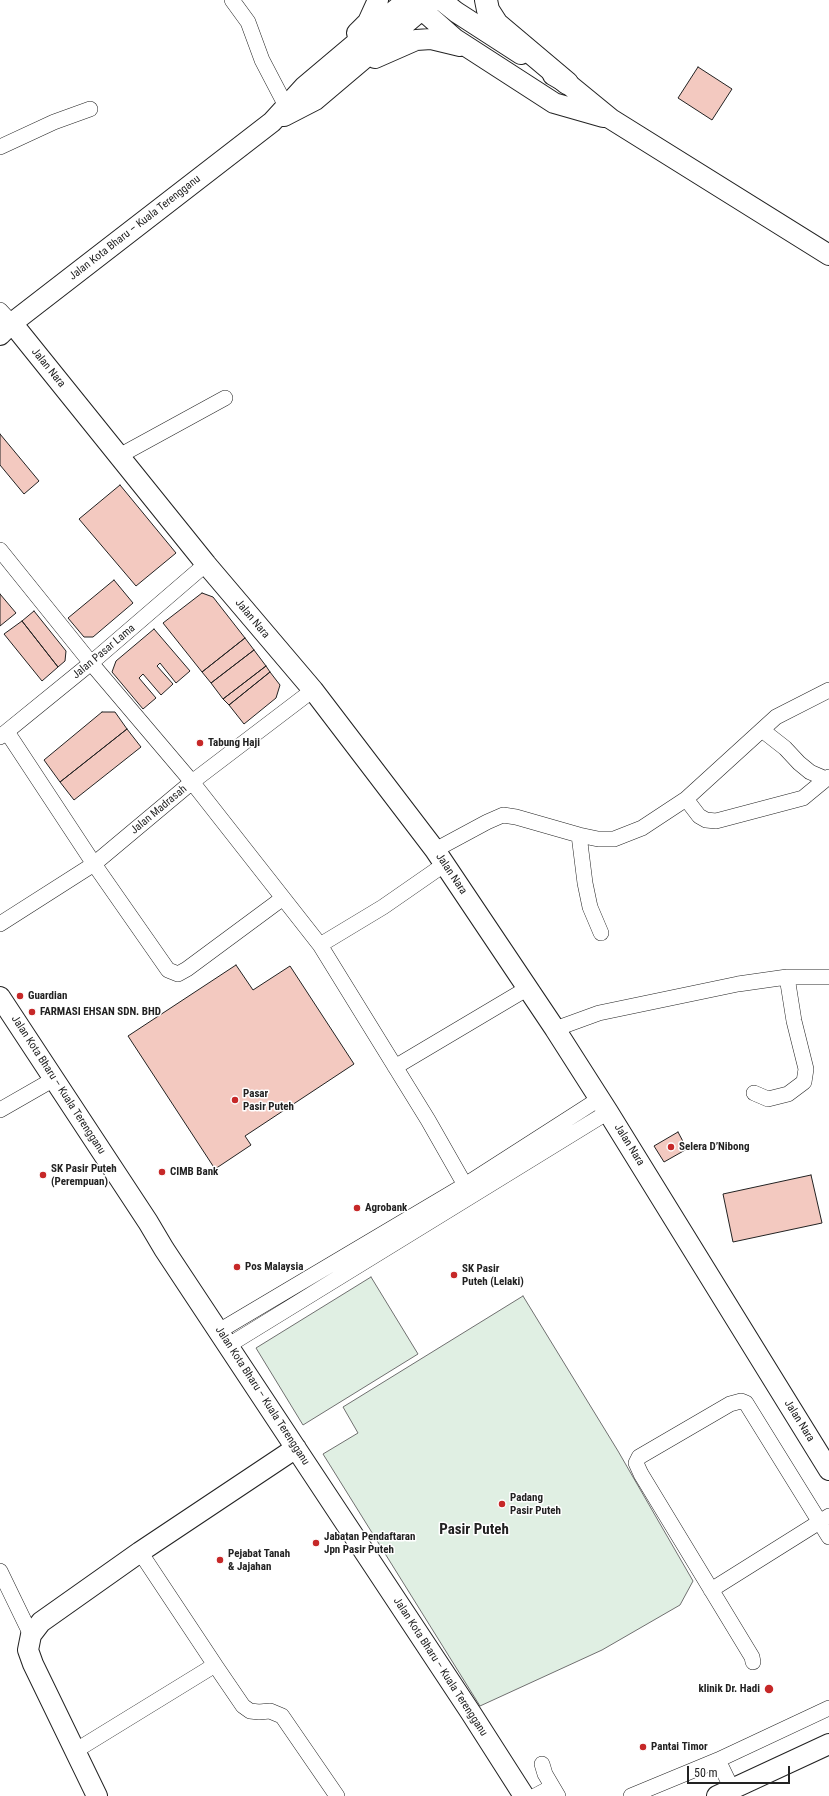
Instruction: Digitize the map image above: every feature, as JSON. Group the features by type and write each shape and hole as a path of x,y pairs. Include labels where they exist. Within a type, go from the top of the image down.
{"highway":[{"path":"486,0 488,10 497,24 567,83"}],"main road":[{"path":"310,94 368,22 378,0"},
{"path":"441,0 462,16 567,83 611,120 829,255"},
{"name":"Jalan Kota Bharu – Kuala Terengganu","path":"4,323 310,94 419,2"},
{"path":"419,2 446,32 466,47 554,103 611,120"},
{"path":"310,94 379,56 416,40 431,39 466,47"},
{"name":"Jalan Kota Bharu – Kuala Terengganu","path":"272,122 286,106 310,94"},
{"name":"Jalan Nara","path":"4,323 119,456 206,564 313,690 440,857 604,1105 829,1470"},
{"name":"Jalan Kota Bharu – Kuala Terengganu","path":"0,997 524,1796"},
{"path":"97,1796 33,1664 28,1650 31,1635 41,1622 140,1552 296,1448"},
{"path":"724,1793 829,1744"}],"street":[{"path":"232,0 248,22 262,60 286,106"},
{"path":"0,146 54,122 90,109"},
{"path":"119,456 225,398"},
{"path":"0,550 192,782 320,945 428,1120 465,1185"},
{"name":"Jalan Pasar Lama","path":"4,734 92,663 206,564"},
{"name":"Jalan Madrasah","path":"0,924 94,864 192,782 313,690"},
{"path":"320,945 383,907 440,857 487,822 503,815 516,816 579,835 598,839 614,839 642,828 686,799 776,718 789,709 829,690"},
{"path":"762,730 785,748 810,772 828,778"},
{"path":"4,734 168,970 178,974 187,969 283,898"},
{"path":"686,799 699,816 706,820 716,820 803,798 828,778"},
{"path":"579,835 585,883 590,907 601,933"},
{"path":"555,1029 599,1013 738,984 787,977 829,977"},
{"path":"754,1093 768,1099 788,1094 804,1082 806,1069 794,1021 787,977"},
{"path":"395,1067 528,988"},
{"path":"0,1110 54,1079"},
{"path":"224,1338 465,1185 604,1105"},
{"path":"224,1338 604,1105"},
{"path":"753,1662 752,1657 641,1474 636,1462 639,1457 730,1404 741,1401 746,1403 824,1519 829,1537"},
{"path":"711,1590 824,1519"},
{"path":"140,1552 243,1706 250,1711 270,1711 282,1716 337,1796"},
{"path":"0,1571 31,1635"},
{"path":"75,1752 215,1665"},
{"path":"631,1796 718,1760 829,1708"},
{"path":"718,1760 724,1793"},
{"path":"534,1796 555,1792 545,1774 542,1764"}],"green space":[{"path":"371,1277 418,1354 303,1425 256,1348"},
{"name":"Padang Pasir Puteh","path":"523,1296 618,1451 693,1581 680,1605 602,1650 480,1706 323,1454 358,1433 343,1407"}],"building":[{"path":"698,67 732,89 712,120 678,98"},
{"path":"0,434 39,481 24,494 0,465"},
{"path":"120,485 176,553 136,586 79,519"},
{"path":"114,580 133,603 93,637 84,637 68,618"},
{"path":"202,593 213,597 245,638 202,672 163,623"},
{"path":"0,594 16,613 0,626"},
{"path":"34,611 66,651 65,661 58,667 22,621"},
{"path":"22,621 58,667 42,681 4,634"},
{"path":"154,629 190,671 176,683 160,663 157,666 173,684 161,695 143,674 139,678 156,698 143,709 112,672 116,661"},
{"path":"245,638 254,650 211,683 202,672"},
{"path":"254,650 266,666 223,699 211,683"},
{"path":"266,666 270,672 229,705 223,699"},
{"path":"270,672 280,685 276,698 244,724 229,705"},
{"path":"102,712 115,712 127,729 60,782 44,760"},
{"path":"127,729 141,747 74,800 60,782"},
{"name":"Pasar Pasir Puteh","path":"236,965 253,990 290,966 354,1064 245,1136 251,1145 215,1169 128,1036"},
{"name":"Selera D’Nibong","path":"678,1132 687,1149 664,1162 654,1146"},
{"path":"811,1175 822,1223 733,1242 723,1194"}],"place":[{"name":"Tabung Haji","path":"200,743"},
{"name":"Guardian","path":"20,996"},
{"name":"FARMASI EHSAN SDN. BHD","path":"32,1012"},
{"name":"Pasar Pasir Puteh","path":"235,1100"},
{"name":"Selera D’Nibong","path":"671,1147"},
{"name":"CIMB Bank","path":"162,1172"},
{"name":"SK Pasir Puteh (Perempuan)","path":"43,1175"},
{"name":"Agrobank","path":"357,1208"},
{"name":"Pos Malaysia","path":"237,1267"},
{"name":"SK Pasir Puteh (Lelaki)","path":"454,1275"},
{"name":"Padang Pasir Puteh","path":"502,1504"},
{"name":"Jabatan Pendaftaran Jpn Pasir Puteh","path":"316,1543"},
{"name":"Pejabat Tanah & Jajahan","path":"220,1560"},
{"name":"klinik Dr. Hadi","path":"769,1689"},
{"name":"Pantai Timor","path":"643,1747"}],"district":[{"name":"Pasir Puteh","path":"474,1530"}]}
